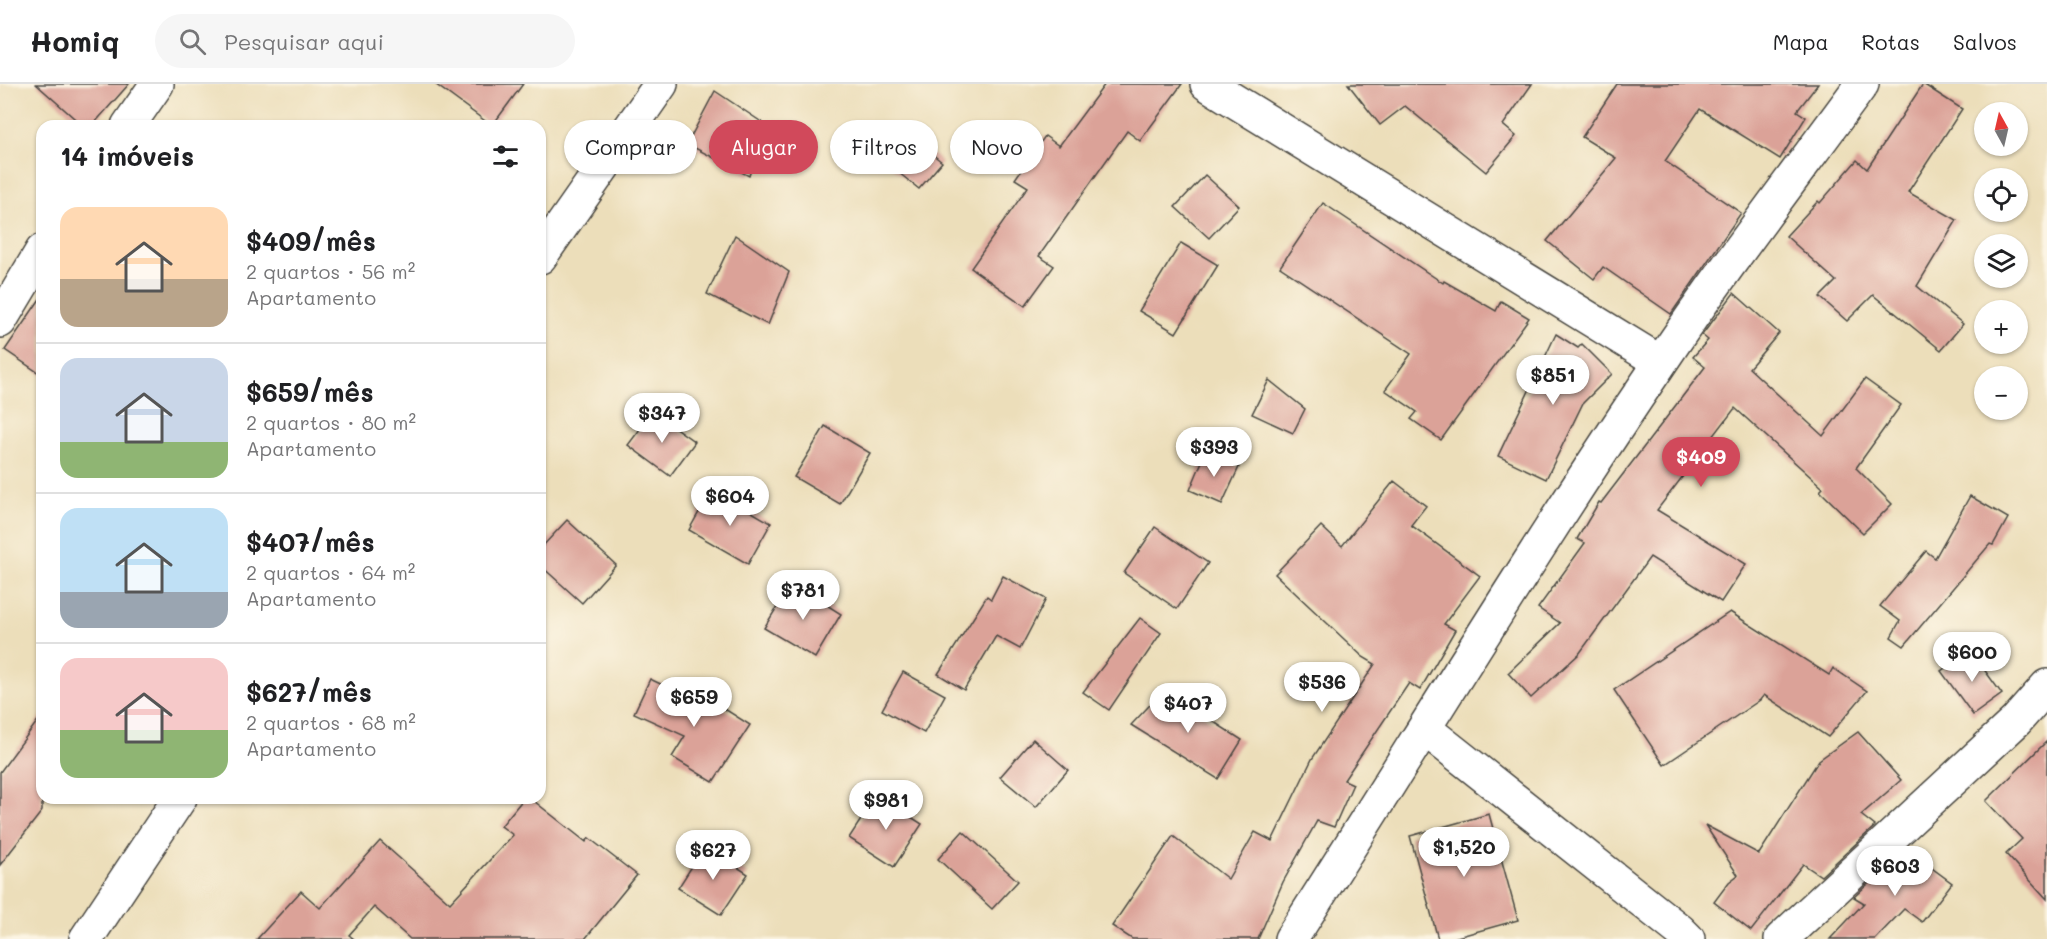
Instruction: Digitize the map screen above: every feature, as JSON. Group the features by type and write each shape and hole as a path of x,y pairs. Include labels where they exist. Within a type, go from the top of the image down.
{"street":[{"path":"132,120 158,84"},
{"path":"546,248 661,84"},
{"path":"1207,84 1660,362"},
{"path":"1292,939 1537,547 1660,362 1862,84"},
{"path":"0,321 36,261"},
{"path":"1781,939 2016,721 2047,686"},
{"path":"1425,729 1688,939"},
{"path":"86,939 176,804"}],"building":[{"path":"36,84 129,84 97,120 76,120"},
{"path":"435,84 523,84 496,120 484,120"},
{"path":"1105,84 1182,84 1140,141 1127,131 1039,256 1054,266 1025,306 971,268 1028,187 1015,179 1018,174 1044,174 1045,136 1059,146"},
{"path":"1348,84 1532,84 1503,125 1516,136 1486,172 1405,106 1380,125"},
{"path":"1617,84 1818,84 1797,111 1806,117 1780,159 1700,109 1665,161 1741,213 1671,314 1603,267 1594,279 1547,241 1616,158 1582,137"},
{"path":"1923,84 1962,109 1908,192 1957,220 1917,286 1963,324 1941,350 1873,295 1847,321 1820,297 1836,281 1786,236 1818,201 1820,203 1857,160 1867,169"},
{"path":"715,91 758,120 709,120 709,155 697,149 697,125"},
{"path":"900,174 932,174 919,189"},
{"path":"1205,175 1239,206 1209,238 1175,207"},
{"path":"1323,203 1443,283 1444,281 1496,311 1501,301 1529,318 1441,440 1411,419 1417,412 1385,390 1411,354 1280,267"},
{"path":"735,235 789,272 768,325 707,294"},
{"path":"1181,243 1218,265 1176,333 1139,311"},
{"path":"1734,293 1779,333 1749,368 1823,436 1865,379 1901,405 1856,468 1892,504 1863,533 1820,491 1823,488 1735,408 1657,510 1746,564 1721,602 1650,557 1579,654 1531,698 1508,673 1560,623 1538,608 1585,543 1577,539 1599,502 1601,503 1705,367 1693,357 1708,340 1702,335"},
{"path":"36,305 36,371 5,350"},
{"path":"1556,334 1578,348 1582,344 1612,374 1583,403 1546,479 1498,456"},
{"path":"1269,380 1305,409 1293,433 1252,414"},
{"path":"653,412 695,442 670,476 628,445"},
{"path":"825,426 870,453 840,504 794,477"},
{"path":"1206,452 1239,467 1222,504 1190,490"},
{"path":"1394,481 1426,506 1411,525 1480,576 1444,624 1455,630 1420,690 1409,683 1344,780 1353,784 1334,827 1317,821 1283,882 1258,939 1132,939 1112,926 1173,836 1228,879 1255,832 1272,841 1312,759 1375,664 1363,657 1275,574 1321,526 1342,546"},
{"path":"712,489 771,523 748,564 689,530"},
{"path":"1970,496 2008,518 1993,545 1990,544 1904,646 1891,637 1900,621 1880,606 1926,551 1935,558"},
{"path":"567,520 616,565 582,603 546,570 546,543"},
{"path":"1155,527 1208,563 1177,609 1124,573"},
{"path":"1003,576 1046,599 1020,649 996,636 964,690 938,674 987,596 991,599"},
{"path":"792,583 841,614 815,658 764,628"},
{"path":"1730,612 1829,675 1833,668 1867,691 1828,737 1764,695 1760,700 1664,765 1614,690"},
{"path":"1140,618 1161,633 1109,710 1083,692"},
{"path":"1970,650 2002,694 1973,715 1941,671"},
{"path":"903,672 945,695 924,733 882,710"},
{"path":"650,679 705,705 709,699 750,725 713,782 672,757 685,736 634,713"},
{"path":"1164,690 1242,740 1218,779 1131,725"},
{"path":"36,723 36,804 42,804 42,811 0,865 0,772"},
{"path":"1858,732 1901,780 1861,815 1875,826 1821,876 1803,864 1751,931 1714,902 1729,882 1738,875 1705,825 1759,854 1819,760"},
{"path":"1033,739 1068,770 1036,807 1000,777"},
{"path":"2047,741 2047,899 2006,854 2022,839 1986,801"},
{"path":"877,795 922,824 894,867 849,838"},
{"path":"519,804 538,804 586,842 589,838 637,875 585,939 410,939 374,907 349,935 354,939 257,939 301,891 320,908 380,841 450,903 513,835 501,826"},
{"path":"1489,814 1518,920 1450,939 1438,939 1410,836"},
{"path":"963,831 1018,881 992,909 938,859"},
{"path":"705,846 748,874 721,915 678,888"},
{"path":"1906,849 1952,883 1922,922 1904,909 1875,939 1830,939 1864,903 1854,897"}]}
